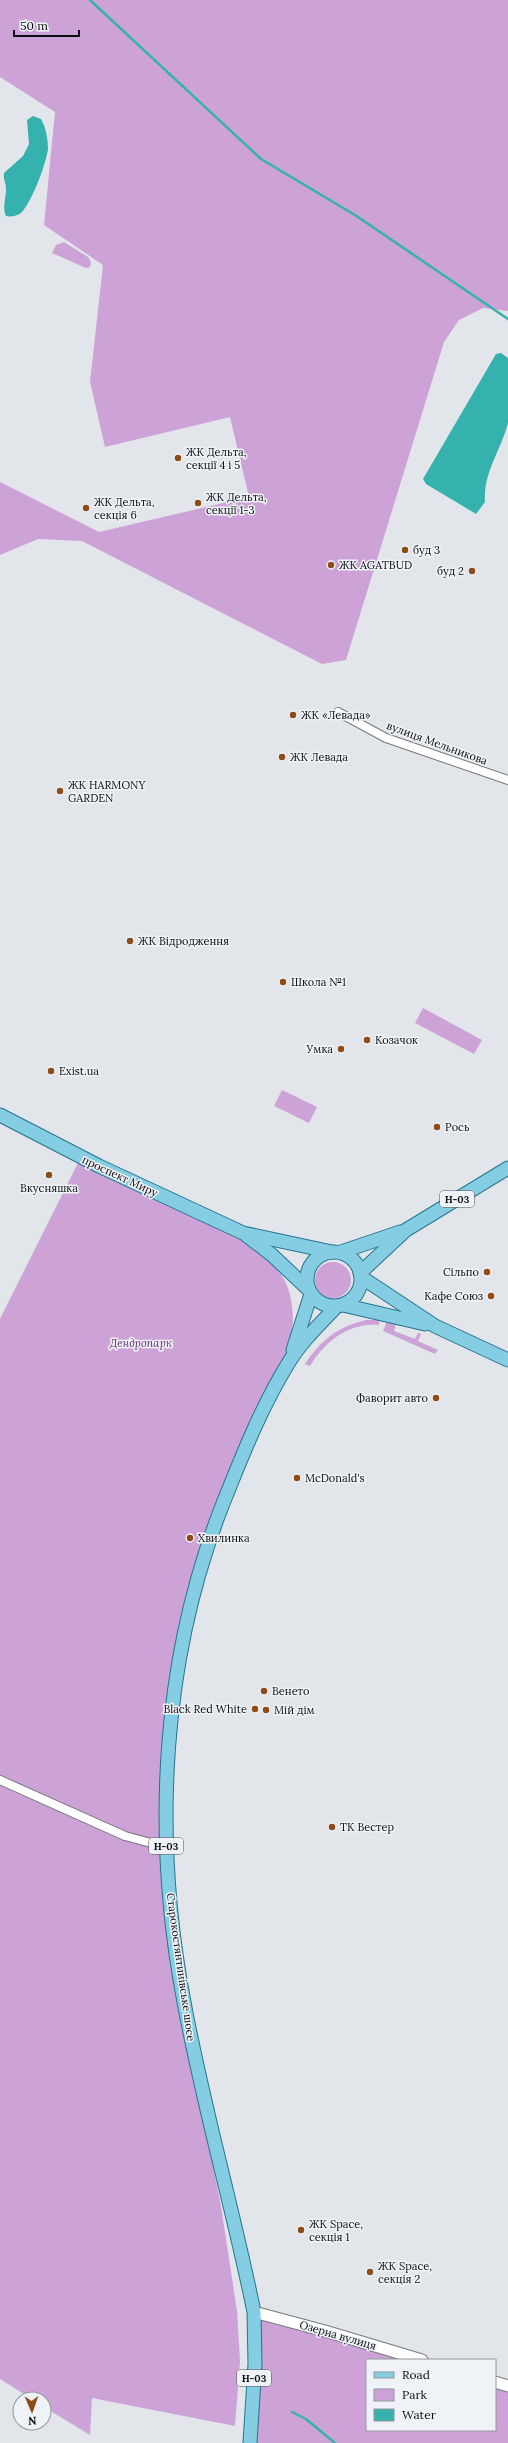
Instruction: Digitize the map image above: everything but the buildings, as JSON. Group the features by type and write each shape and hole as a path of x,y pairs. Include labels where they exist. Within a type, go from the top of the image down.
{"main road":[{"name":"проспект Миру","path":"0,1115 99,1166 243,1233 272,1255 309,1291"},
{"name":"Н-03","path":"290,1361 305,1340 340,1306 357,1294 361,1275 406,1230 508,1168"},
{"name":"Н-03","path":"290,1361 309,1291 306,1276 311,1264 320,1255 336,1252 406,1230"},
{"name":"проспект Миру","path":"243,1233 336,1252"},
{"path":"336,1252 355,1261 361,1275 435,1326 508,1360"},
{"path":"309,1291 325,1305 384,1313 435,1326"},
{"name":"Старокостянтинівське шосе","path":"250,2443 255,2372 254,2312 183,1999 171,1918 166,1847 169,1736 174,1690 189,1617 208,1545 248,1441 290,1361"}],"street":[{"name":"вулиця Мельникова","path":"338,712 386,738 508,780"},
{"path":"0,1780 125,1836 166,1847"},
{"name":"Озерна вулиця","path":"254,2312 418,2359"},
{"path":"496,2382 508,2386"}],"green space":[{"path":"0,0 508,0 508,311 483,308 459,320 444,342 346,660 322,664 82,541 38,539 0,555 0,482 99,532 249,497 230,417 105,447 90,382 103,265 44,225 55,112 0,77"},
{"path":"64,242 88,257 91,262 90,267 86,268 52,253 56,245"},
{"path":"423,1008 482,1040 474,1054 415,1023"},
{"path":"282,1090 317,1107 309,1123 274,1106"},
{"name":"Дендропарк","path":"79,1161 210,1222 255,1247 272,1262 285,1280 292,1302 292,1328 286,1360 204,1544 162,1790 191,2057 221,2206 237,2311 240,2361 235,2426 92,2398 90,2435 52,2412 52,2391 19,2391 0,2379 0,1319"},
{"path":"337,1262 346,1267 350,1273 350,1287 346,1293 337,1298 329,1298 320,1293 316,1287 315,1276 320,1267 326,1263"},
{"path":"366,1320 379,1320 379,1325 358,1327 338,1335 322,1349 310,1366 305,1364 324,1341 346,1326"},
{"path":"387,1321 396,1324 394,1331 415,1339 418,1333 421,1334 418,1341 438,1350 435,1354 383,1331"},
{"path":"258,2317 405,2359 366,2359 366,2431 496,2431 496,2386 508,2390 508,2443 254,2443"}],"water":[{"path":"33,116 41,119 44,126 48,141 47,156 38,182 25,208 18,215 6,216 4,209 6,185 4,173 23,156 29,144 27,120"},
{"path":"501,353 508,358 508,423 487,481 485,502 476,514 426,484 423,479 496,354"}],"waterway":[{"path":"90,0 261,159 355,215 508,319"},
{"path":"292,2412 306,2419 335,2443"}],"place":[{"name":"ЖК Дельта, секції 4 і 5","path":"178,458"},
{"name":"ЖК Дельта, секції 1-3","path":"198,503"},
{"name":"ЖК Дельта, секція 6","path":"86,508"},
{"name":"буд 3","path":"405,550"},
{"name":"ЖК AGATBUD","path":"331,565"},
{"name":"буд 2","path":"472,571"},
{"name":"ЖК «Левада»","path":"293,715"},
{"name":"ЖК Левада","path":"282,757"},
{"name":"ЖК HARMONY GARDEN","path":"60,791"},
{"name":"ЖК Відродження","path":"130,941"},
{"name":"Школа №1","path":"283,982"},
{"name":"Козачок","path":"367,1040"},
{"name":"Умка","path":"341,1049"},
{"name":"Exist.ua","path":"51,1071"},
{"name":"Рось","path":"437,1127"},
{"name":"Вкусняшка","path":"49,1175"},
{"name":"Сільпо","path":"487,1272"},
{"name":"Кафе Союз","path":"491,1296"},
{"name":"Фаворит авто","path":"436,1398"},
{"name":"McDonald's","path":"297,1478"},
{"name":"Хвилинка","path":"190,1538"},
{"name":"Венето","path":"264,1691"},
{"name":"Black Red White","path":"255,1709"},
{"name":"Мій дім","path":"266,1710"},
{"name":"ТК Вестер","path":"332,1827"},
{"name":"ЖК Space, секція 1","path":"301,2230"},
{"name":"ЖК Space, секція 2","path":"370,2272"}]}
